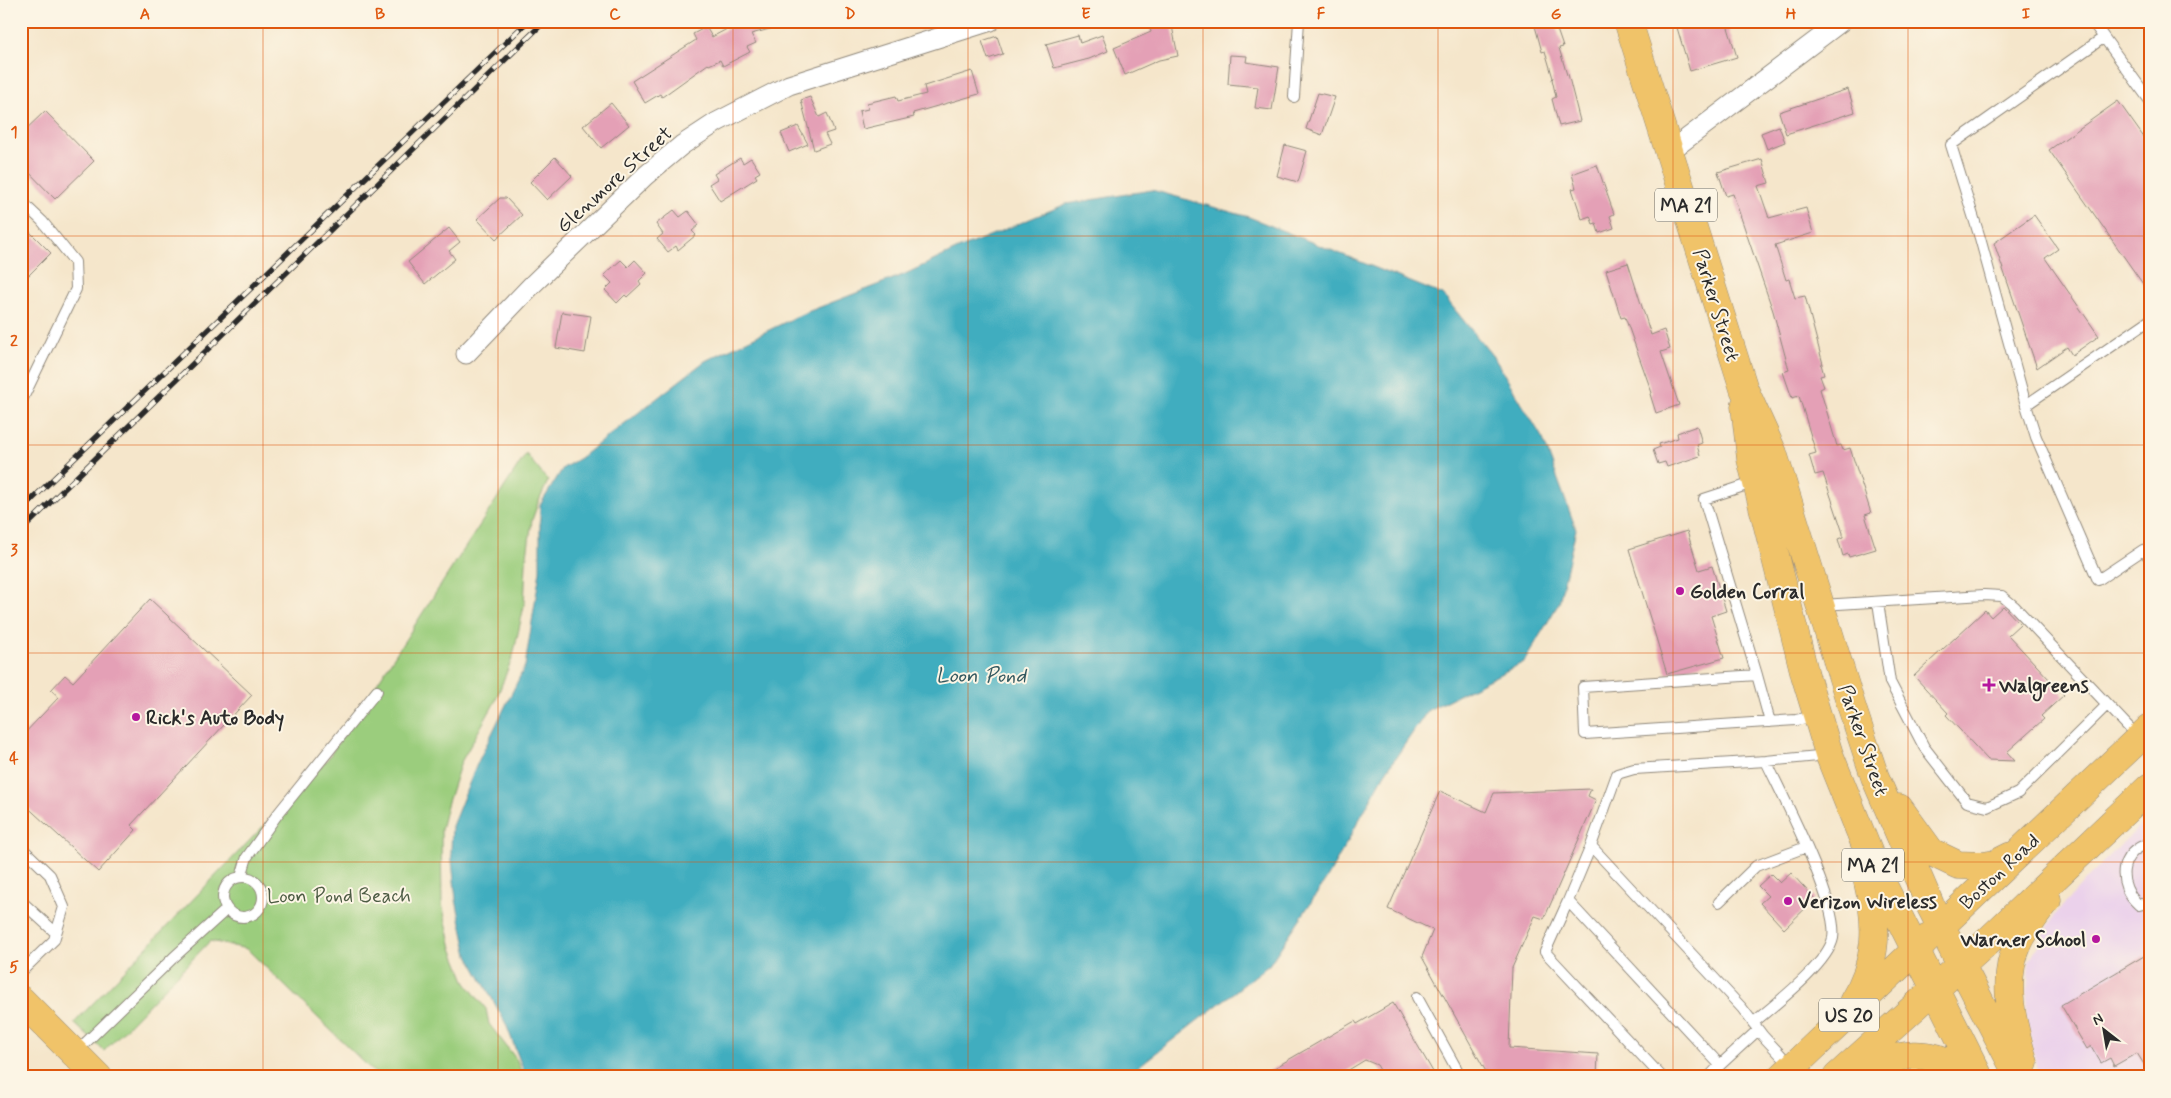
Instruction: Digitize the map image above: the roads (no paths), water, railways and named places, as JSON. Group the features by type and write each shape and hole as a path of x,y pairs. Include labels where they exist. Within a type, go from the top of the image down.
{"main road":[{"name":"Parker Street","path":"1628,21 1744,389 1773,452 1875,777 1940,927 2019,1077"},
{"name":"Parker Street","path":"1744,389 1748,438 1757,482 1816,716 1833,765 1876,872 1979,1077"},
{"name":"Boston Road","path":"1787,1072 2144,733"},
{"path":"1828,1034 1840,1022 1858,994 1871,962 1876,938 1871,896 1833,765"},
{"path":"1875,777 1931,852 1958,865 1971,867 1995,864 2026,845"},
{"name":"US 20","path":"1837,1077 1960,966 2150,787"},
{"path":"2028,1077 2011,1009 2010,979 2017,946 2037,913 2083,851"},
{"path":"21,1000 98,1077"},
{"path":"1856,1077 1881,1062 1906,1055 1942,1060 1970,1077"}],"street":[{"name":"Glenmore Street","path":"466,354 532,285 645,176 682,144 710,126 751,103 789,85 991,21"},
{"path":"1669,152 1842,21"}],"lane":[{"path":"1294,97 1299,21"},
{"path":"2092,21 2150,101"},
{"path":"2103,38 1951,145 1980,238 2036,437 2098,580 2143,550 2150,558"},
{"path":"21,201 42,221 75,262 76,289 21,402"},
{"path":"2026,405 2150,320"},
{"path":"1757,482 1704,499 1770,722"},
{"path":"1821,605 1984,595 2002,596 2014,606 2107,704 2144,733"},
{"path":"1878,602 1890,682 1924,747 1966,802 1987,807 2018,793 2107,704"},
{"path":"1757,674 1583,687 1585,734 1796,720 1816,716"},
{"path":"241,877 247,857 277,815 377,691"},
{"path":"1708,1077 1818,966 1833,938 1830,907 1806,847 1766,761"},
{"path":"1662,1077 1545,952 1591,846 1617,774 1634,768 1766,761 1833,765"},
{"path":"2150,843 2137,848 2129,856 2124,866 2123,877 2125,888 2131,897 2139,904 2150,902"},
{"path":"21,846 50,875 64,908 54,940 21,972"},
{"path":"1591,846 1742,1008 1787,1072"},
{"path":"1719,902 1756,866 1806,847"},
{"path":"241,877 254,881 259,886 263,898 258,910 248,917 235,916 227,909 223,901 225,888 229,883 241,877"},
{"path":"1568,901 1720,1065"},
{"path":"22,902 56,933"},
{"path":"75,1054 173,958 227,909"},
{"path":"1417,997 1461,1077"}],"water":[{"name":"Loon Pond","path":"1152,190 1249,217 1443,295 1495,359 1543,439 1576,529 1559,603 1524,662 1428,710 1384,775 1326,880 1269,965 1125,1077 526,1077 506,1024 468,955 456,900 451,851 452,826 477,764 525,666 540,571 540,505 563,468 580,458 705,361 802,314 903,275 958,249 1066,204"}],"railway":[{"path":"21,510 528,21"},
{"path":"21,531 545,21"}],"place":[{"name":"Golden Corral","path":"1680,591"},
{"name":"Walgreens","path":"1989,685"},
{"name":"Rick's Auto Body","path":"136,717"},
{"name":"Verizon Wireless","path":"1788,901"},
{"name":"Warner School","path":"2096,939"}],"park label":[{"name":"Loon Pond Beach","path":"339,895"}]}
